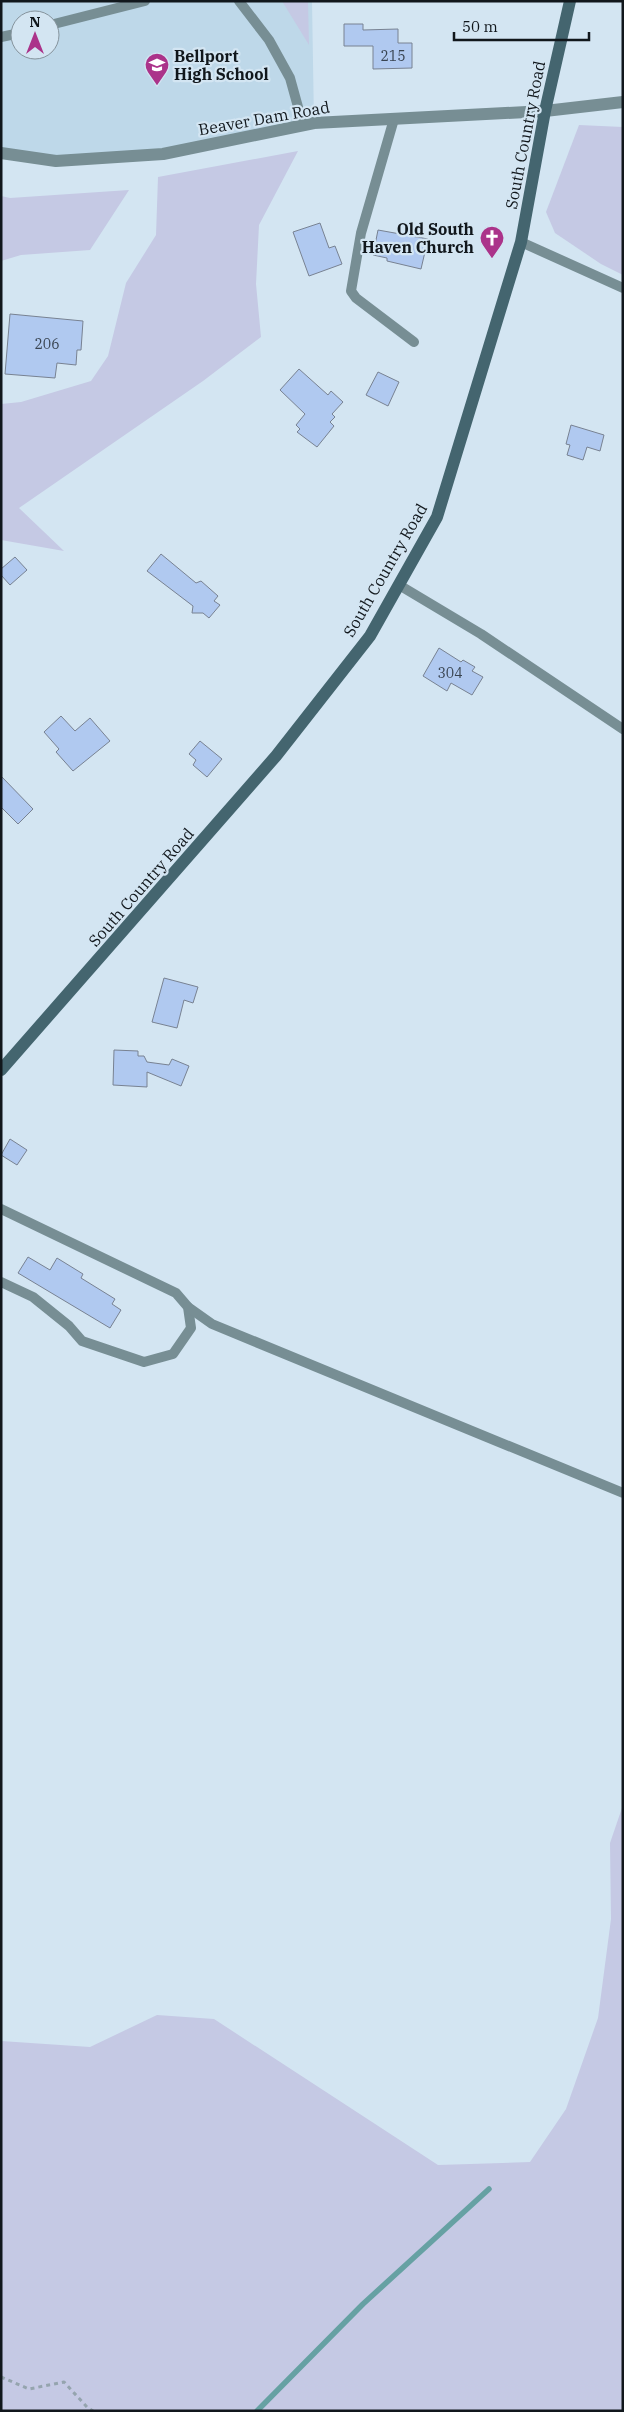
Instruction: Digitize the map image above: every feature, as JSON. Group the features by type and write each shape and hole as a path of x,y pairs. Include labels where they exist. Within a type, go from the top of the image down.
{"main road":[{"name":"South Country Road","path":"1,1070 276,756 370,636 437,517 520,242 545,111 570,1"}],"street":[{"name":"Beaver Dam Road","path":"1,154 56,160 163,154 304,125 545,111 623,102"}],"lane":[{"path":"60,22 145,1"},
{"path":"239,1 269,40 290,78 304,125"},
{"path":"394,119 360,234 350,291 356,298 414,342"},
{"path":"520,242 623,288"},
{"path":"399,584 480,634 623,729"},
{"path":"1,1209 176,1293 188,1306 212,1324 623,1493"},
{"path":"1,1282 32,1297 69,1326 82,1341 144,1362 173,1354 190,1328 188,1306"}],"path":[{"path":"1,2377 29,2390 64,2382 93,2411"}],"shaded area":[{"name":"Bellport High School","path":"1,1 312,1 314,123 163,154 44,160 1,153"},
{"path":"282,1 308,1 309,45"},
{"path":"579,125 623,127 623,275 601,264 555,233 546,212"},
{"path":"298,151 259,225 256,284 261,337 203,381 19,508 64,551 1,540 1,404 21,402 91,381 108,356 126,283 156,235 158,177"},
{"path":"129,190 90,250 21,255 1,261 1,196 10,198"},
{"path":"623,1805 623,2411 1,2411 1,2041 90,2047 157,2015 214,2019 438,2165 530,2162 566,2109 598,2018 611,1919 610,1843"}],"building":[{"path":"344,24 363,24 363,30 398,29 398,43 412,43 412,68 373,69 373,46 344,46"},
{"path":"320,223 329,248 335,246 342,264 309,276 293,232"},
{"path":"378,230 428,239 421,269 387,261 387,258 373,255"},
{"path":"10,314 83,321 81,350 77,350 76,365 57,363 55,378 5,374"},
{"path":"299,369 328,395 331,391 343,402 332,414 335,417 330,422 334,426 317,447 297,432 300,429 296,425 305,414 280,390"},
{"path":"378,372 399,382 388,406 366,395"},
{"path":"571,425 604,435 600,451 587,447 583,460 567,455 570,445 566,444"},
{"path":"161,554 196,583 201,581 218,596 214,601 220,605 209,618 203,613 192,613 193,606 147,571"},
{"path":"15,557 27,570 10,585 1,575 1,569"},
{"path":"439,648 461,662 463,660 475,667 472,671 483,677 472,695 451,683 447,691 423,676"},
{"path":"61,716 75,731 90,718 110,741 73,771 56,752 59,749 44,732"},
{"path":"200,741 222,759 207,777 193,765 196,760 189,754"},
{"path":"1,776 33,809 18,824 1,807"},
{"path":"164,978 198,987 193,1003 184,1000 177,1028 152,1022"},
{"path":"114,1050 138,1051 138,1056 144,1056 147,1062 169,1065 172,1059 189,1066 181,1086 147,1072 147,1087 113,1085"},
{"path":"10,1139 27,1150 17,1165 1,1155"},
{"path":"28,1257 50,1270 57,1258 83,1274 81,1278 115,1299 112,1304 121,1310 110,1328 18,1273"}],"waterway":[{"path":"257,2411 363,2304 489,2189"}],"place":[{"name":"Bellport High School","path":"157,86"},
{"name":"Old South Haven Church","path":"492,259"}]}
